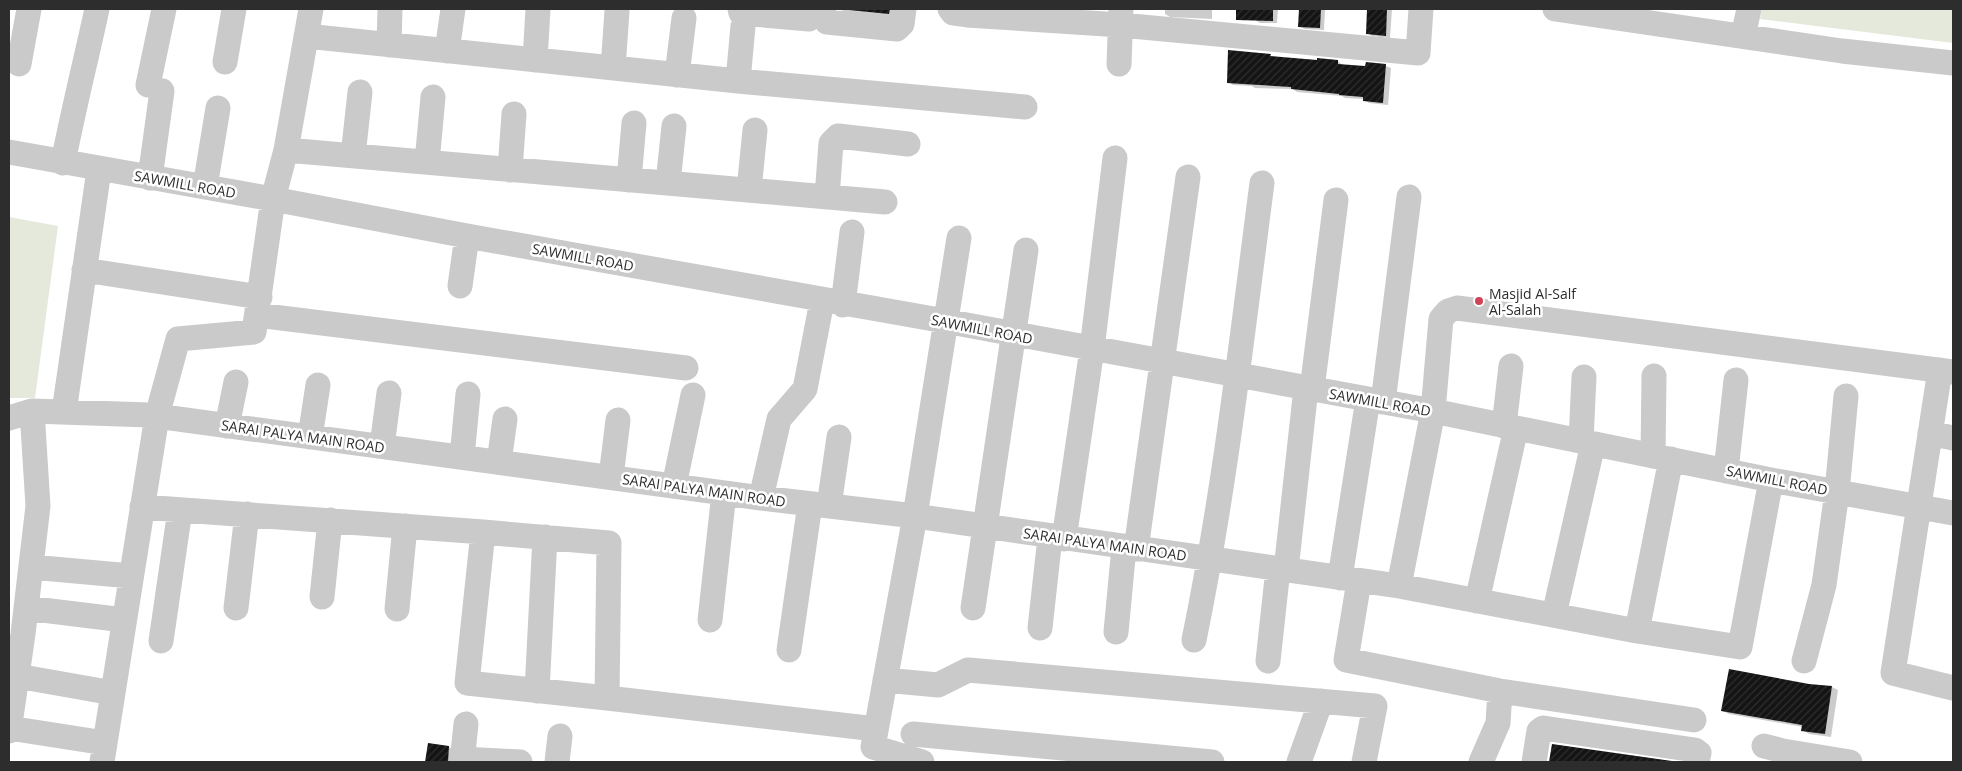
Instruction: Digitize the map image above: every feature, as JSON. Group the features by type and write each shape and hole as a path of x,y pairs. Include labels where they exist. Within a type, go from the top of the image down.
{"street":[{"path":"19,64 29,9"},
{"path":"62,163 97,9"},
{"path":"150,178 155,88 164,9"},
{"path":"225,62 234,9"},
{"path":"9,728 104,753 157,416 178,339 254,332 273,199 286,150 311,9"},
{"path":"389,44 390,9"},
{"path":"447,51 453,9"},
{"path":"535,60 538,9"},
{"path":"738,81 741,13 809,20 817,9"},
{"path":"822,9 827,22 897,29 902,24 904,9"},
{"path":"950,9 954,13 967,15 1121,17 1418,53 1421,9"},
{"path":"1555,9 1663,17 1743,36 1842,51 1953,63"},
{"path":"1743,36 1749,9"},
{"path":"613,68 617,11"},
{"path":"1119,64 1121,17"},
{"path":"677,75 684,18"},
{"path":"306,36 677,75 1025,107"},
{"path":"353,156 360,92"},
{"path":"427,162 433,97"},
{"path":"205,187 218,108"},
{"path":"510,170 514,114"},
{"path":"628,180 634,123"},
{"path":"668,183 674,126"},
{"path":"749,190 755,130"},
{"path":"827,197 831,143 838,136 908,144"},
{"path":"286,150 885,202"},
{"name":"SAWMILL ROAD","path":"9,152 99,170 273,199 833,303 1433,411 1772,480 1953,513"},
{"path":"1040,628 1092,349 1115,158"},
{"path":"64,412 99,170"},
{"path":"1116,632 1164,362 1188,177"},
{"path":"1194,640 1210,559 1237,376 1262,183"},
{"path":"1409,197 1349,579 1346,660 1500,691 1694,720"},
{"path":"1268,661 1336,200"},
{"path":"761,498 779,419 805,389 833,303 852,232"},
{"path":"460,286 467,236"},
{"path":"922,762 873,747 915,516 959,238"},
{"path":"973,608 1026,250"},
{"path":"84,270 258,306 686,368"},
{"path":"1399,586 1433,411 1441,319 1448,311 1457,308 1946,371 1941,436 1918,507 1893,672 1953,688"},
{"path":"1477,601 1510,427 1511,366"},
{"path":"1637,630 1662,458 1654,376"},
{"path":"1554,615 1587,442 1584,377"},
{"path":"1726,470 1736,380"},
{"path":"227,426 236,382"},
{"path":"310,437 318,385"},
{"path":"382,446 389,393"},
{"path":"462,457 468,394"},
{"path":"674,486 693,395"},
{"path":"1804,661 1824,585 1838,492 1846,396"},
{"name":"SARAI PALYA MAIN ROAD","path":"20,414 64,412 157,416 761,498 915,516 1399,586 1740,647 1772,480"},
{"path":"9,732 38,506 20,414"},
{"path":"499,462 505,419"},
{"path":"611,477 618,420"},
{"path":"789,650 820,505 839,437"},
{"path":"710,620 724,493"},
{"path":"142,507 609,543 607,698"},
{"path":"161,641 180,510"},
{"path":"236,608 247,514"},
{"path":"322,597 330,520"},
{"path":"397,609 405,526"},
{"path":"483,532 467,683 876,729"},
{"path":"537,690 545,537"},
{"path":"31,567 131,576"},
{"path":"26,608 124,620"},
{"path":"885,680 938,685 968,670 1375,706 1364,762"},
{"path":"17,676 113,693"},
{"path":"1481,762 1498,723 1500,691"},
{"path":"1300,762 1321,701"},
{"path":"466,724 462,760 520,762"},
{"path":"1534,762 1540,731 1544,728 1695,750 1699,753 1698,762"},
{"path":"913,734 1212,762"},
{"path":"557,762 560,736"},
{"path":"1764,746 1850,762"}],"shaded area":[{"path":"1762,9 1953,9 1953,43 1760,19"},
{"path":"9,217 58,226 35,398 9,398"}],"building":[{"path":"839,9 890,9 889,14"},
{"path":"1236,9 1273,9 1273,21 1236,20"},
{"path":"1299,9 1321,9 1320,28 1298,27"},
{"path":"1367,9 1387,9 1386,36 1366,34"},
{"path":"1228,50 1271,54 1270,56 1338,60 1338,64 1365,66 1366,62 1386,64 1383,103 1363,101 1363,97 1291,89 1291,87 1227,83"},
{"path":"1729,669 1809,684 1832,686 1825,734 1801,731 1802,725 1721,711"},
{"path":"428,743 449,746 448,762 425,762"},
{"path":"1552,744 1679,762 1549,762"}],"place":[{"name":"Masjid Al-Salf Al-Salah","path":"1479,301"}]}
